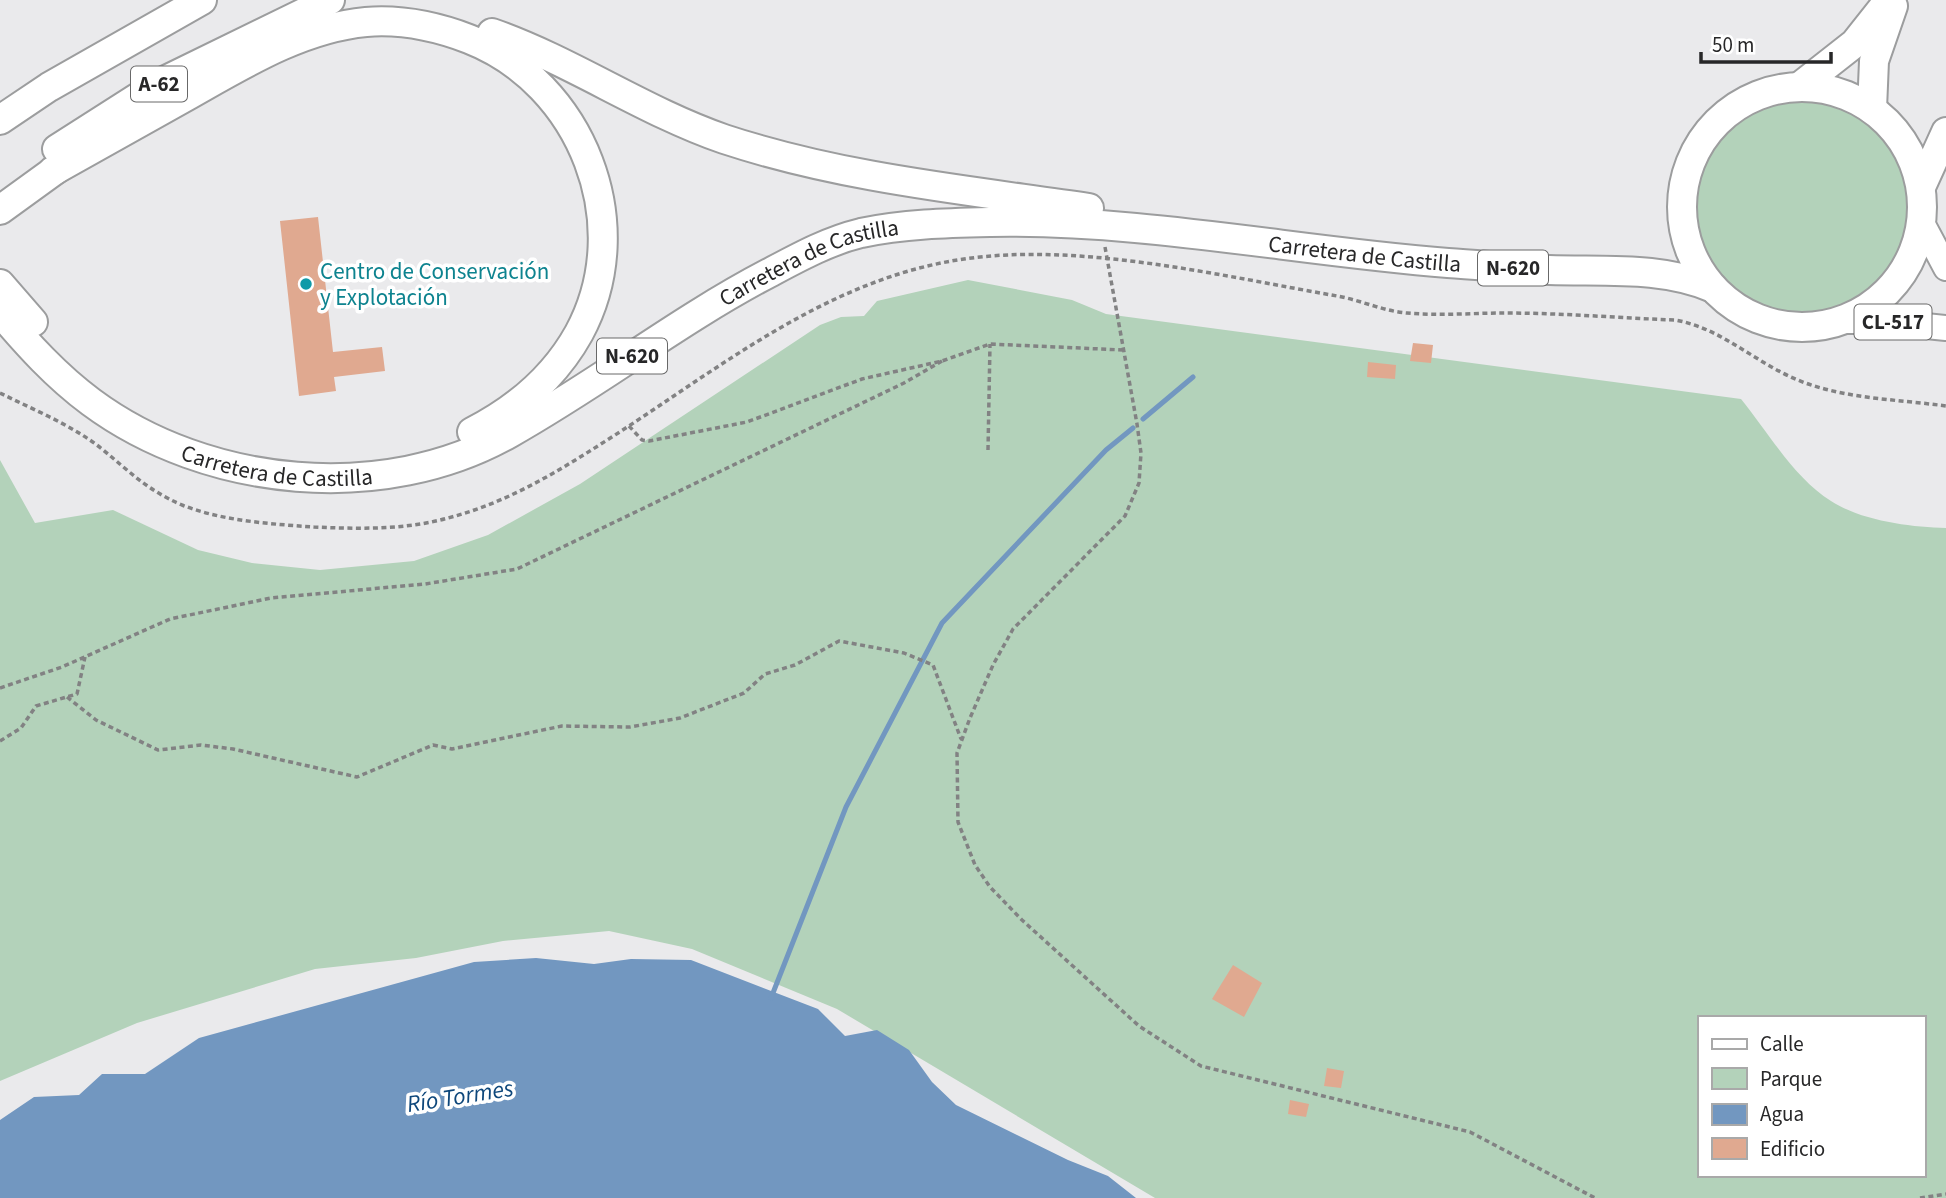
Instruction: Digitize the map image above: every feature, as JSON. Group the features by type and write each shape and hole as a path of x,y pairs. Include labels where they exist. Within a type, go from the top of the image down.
{"highway":[{"name":"A-62","path":"0,120 61,80 202,0"},
{"name":"A-62","path":"0,188 162,82 330,0"},
{"name":"N-620","path":"1800,87 1855,43 1889,0"},
{"path":"1872,109 1874,61 1895,0"},
{"path":"0,210 143,110 269,40 302,26 332,19 363,12 400,10 440,15 505,38 659,113 722,138 802,162 854,174 1111,211 1312,248"},
{"path":"0,284 47,340 77,368 103,389 172,428 239,451 268,457 349,461 396,455 467,435 519,404 553,370 579,332 597,283 602,222 593,175 580,136 552,98 533,78 493,48 445,30 403,21 364,22 291,42 242,65 53,171"},
{"name":"N-620","path":"1800,87 1825,89 1849,96 1872,109 1895,130 1912,157 1921,187 1922,223 1913,255 1895,284 1871,306 1841,321 1806,327 1772,324 1740,310 1713,288 1695,263 1683,225 1681,205 1686,174 1698,146 1717,122 1741,103 1769,91 1800,87"},
{"path":"1921,187 1946,132"},
{"name":"Carretera de Castilla","path":"0,312 33,351 62,379 95,405 162,442 213,461 271,475 308,478 392,474 441,461 506,436 734,291 819,247 861,233 938,223 1030,221 1101,224 1541,270 1658,274 1691,279 1713,288"}],"main road":[{"path":"1922,223 1946,268"},
{"name":"CL-517","path":"1841,321 1877,321 1946,328"}],"path":[{"path":"1101,224 1141,453 1139,483 1125,516 1013,629 993,665 957,753 958,822 975,865 990,887 1022,920 1139,1026 1201,1066 1470,1132 1595,1198"},
{"path":"0,393 69,428 101,448 125,472 151,491 186,506 281,525 330,528 406,526 445,519 529,489 799,316 854,288 908,271 965,258 1031,254 1107,260 1332,295 1404,313 1509,313 1675,320 1699,325 1792,378 1826,389 1946,406"},
{"path":"629,426 642,440 649,442 747,422 862,379 942,361 990,344 1123,350"},
{"path":"988,450 990,344"},
{"path":"0,688 85,657 170,619 271,597 425,584 517,569 904,383 942,361"},
{"path":"67,697 96,720 158,750 201,746 233,749 357,777 433,745 452,749 562,726 630,727 680,718 744,693 765,674 795,665 839,640 904,653 933,665 962,741"},
{"path":"0,741 21,728 36,706 77,694 85,657"},
{"path":"1920,1198 1946,1194"}],"green space":[{"path":"1803,98 1845,107 1880,130 1903,165 1912,207 1903,249 1880,284 1845,307 1803,316 1761,307 1726,284 1703,249 1694,207 1703,165 1726,130 1761,107"},
{"path":"968,280 1072,300 1106,314 1741,399 1793,467 1831,501 1857,514 1887,522 1946,528 1946,1198 1155,1198 837,1009 692,949 609,931 503,941 416,958 315,969 137,1023 0,1081 0,460 35,523 113,510 198,550 252,563 320,570 414,561 488,535 580,484 820,325 841,317 864,316 877,301"}],"water":[{"name":"Río Tormes","path":"536,958 594,964 631,959 691,960 818,1009 845,1036 877,1030 909,1050 932,1082 956,1105 1068,1160 1108,1176 1136,1198 0,1198 0,1120 34,1097 79,1095 102,1074 145,1074 199,1038 474,962"}],"building":[{"name":"Centro de Conservación y Explotación","path":"318,217 333,352 382,347 385,371 334,377 336,391 299,396 280,221"},
{"path":"1413,343 1433,345 1431,363 1410,361"},
{"path":"1368,362 1396,365 1395,379 1367,377"},
{"path":"1233,965 1262,983 1244,1017 1212,999"},
{"path":"1327,1068 1344,1071 1341,1088 1324,1086"},
{"path":"1290,1100 1309,1104 1306,1117 1288,1114"}],"waterway":[{"path":"1143,419 1193,377"},
{"path":"771,998 846,807 942,623 1106,450 1133,428"}],"place":[{"name":"Centro de Conservación y Explotación","path":"306,284"}]}
